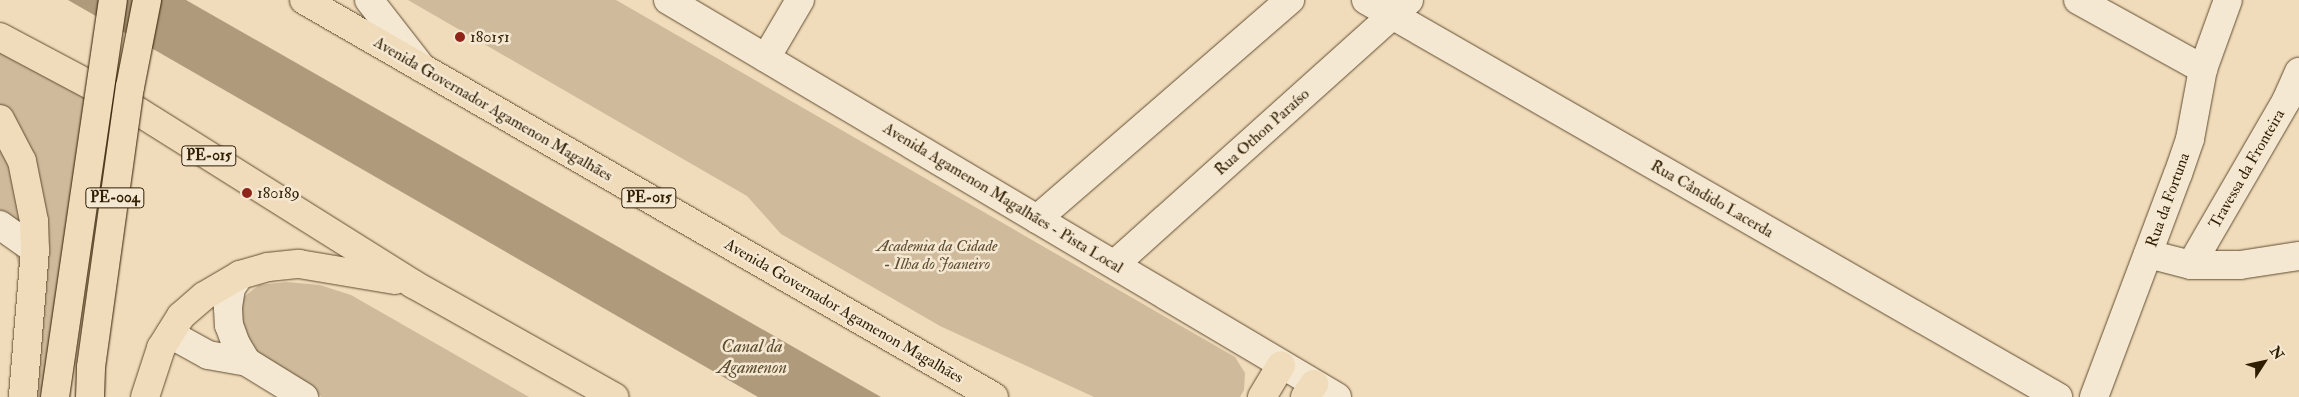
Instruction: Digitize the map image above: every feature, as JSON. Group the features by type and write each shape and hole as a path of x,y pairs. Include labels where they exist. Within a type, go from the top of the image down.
{"main road":[{"name":"PE-004","path":"55,397 113,0"},
{"name":"PE-004","path":"90,397 90,367 130,87 147,0"},
{"name":"Avenida Governador Agamenon Magalhães","path":"304,0 994,397"},
{"name":"PE-015","path":"0,38 128,105 414,284 614,397"},
{"path":"0,119 22,161 31,198 35,250 24,397"},
{"path":"145,397 161,348 181,316 204,296 240,274 268,267 299,264 349,270 414,284"},
{"path":"1262,397 1281,365"}],"street":[{"path":"369,0 422,68"},
{"name":"Avenida Agamenon Magalhães - Pista Local","path":"668,0 1115,264 1281,365 1310,390 1337,397"},
{"path":"766,58 800,0"},
{"path":"1037,219 1290,0"},
{"name":"Rua Cândido Lacerda","path":"1366,0 1401,8 2058,397"},
{"path":"2078,0 2203,69"},
{"name":"Rua da Fortuna","path":"2094,397 2190,139 2203,69 2228,0"},
{"name":"Rua Othon Paraíso","path":"1115,264 1401,8"},
{"name":"Travessa da Fronteira","path":"2191,265 2286,101 2299,72"},
{"path":"0,225 35,250"},
{"path":"2148,254 2191,265 2240,265 2299,256"},
{"path":"240,274 232,288 229,325 247,362"},
{"path":"170,334 208,355 247,362 304,397"}],"green space":[{"name":"Academia da Cidade - Ilha do Joaneiro","path":"408,0 616,0 1235,357 1245,373 1244,390 1240,397 1094,397 940,326 781,234 747,196"},
{"path":"0,37 100,89 55,397 14,397 20,273 14,248 0,235"},
{"path":"287,282 320,285 351,295 529,397 322,397 251,356 243,344 240,303 245,296 259,285"}],"water":[{"name":"Canal da Agamenon","path":"68,0 186,0 881,397 758,397"}],"place":[{"name":"180151","path":"460,37"},
{"name":"180189","path":"247,193"}]}
